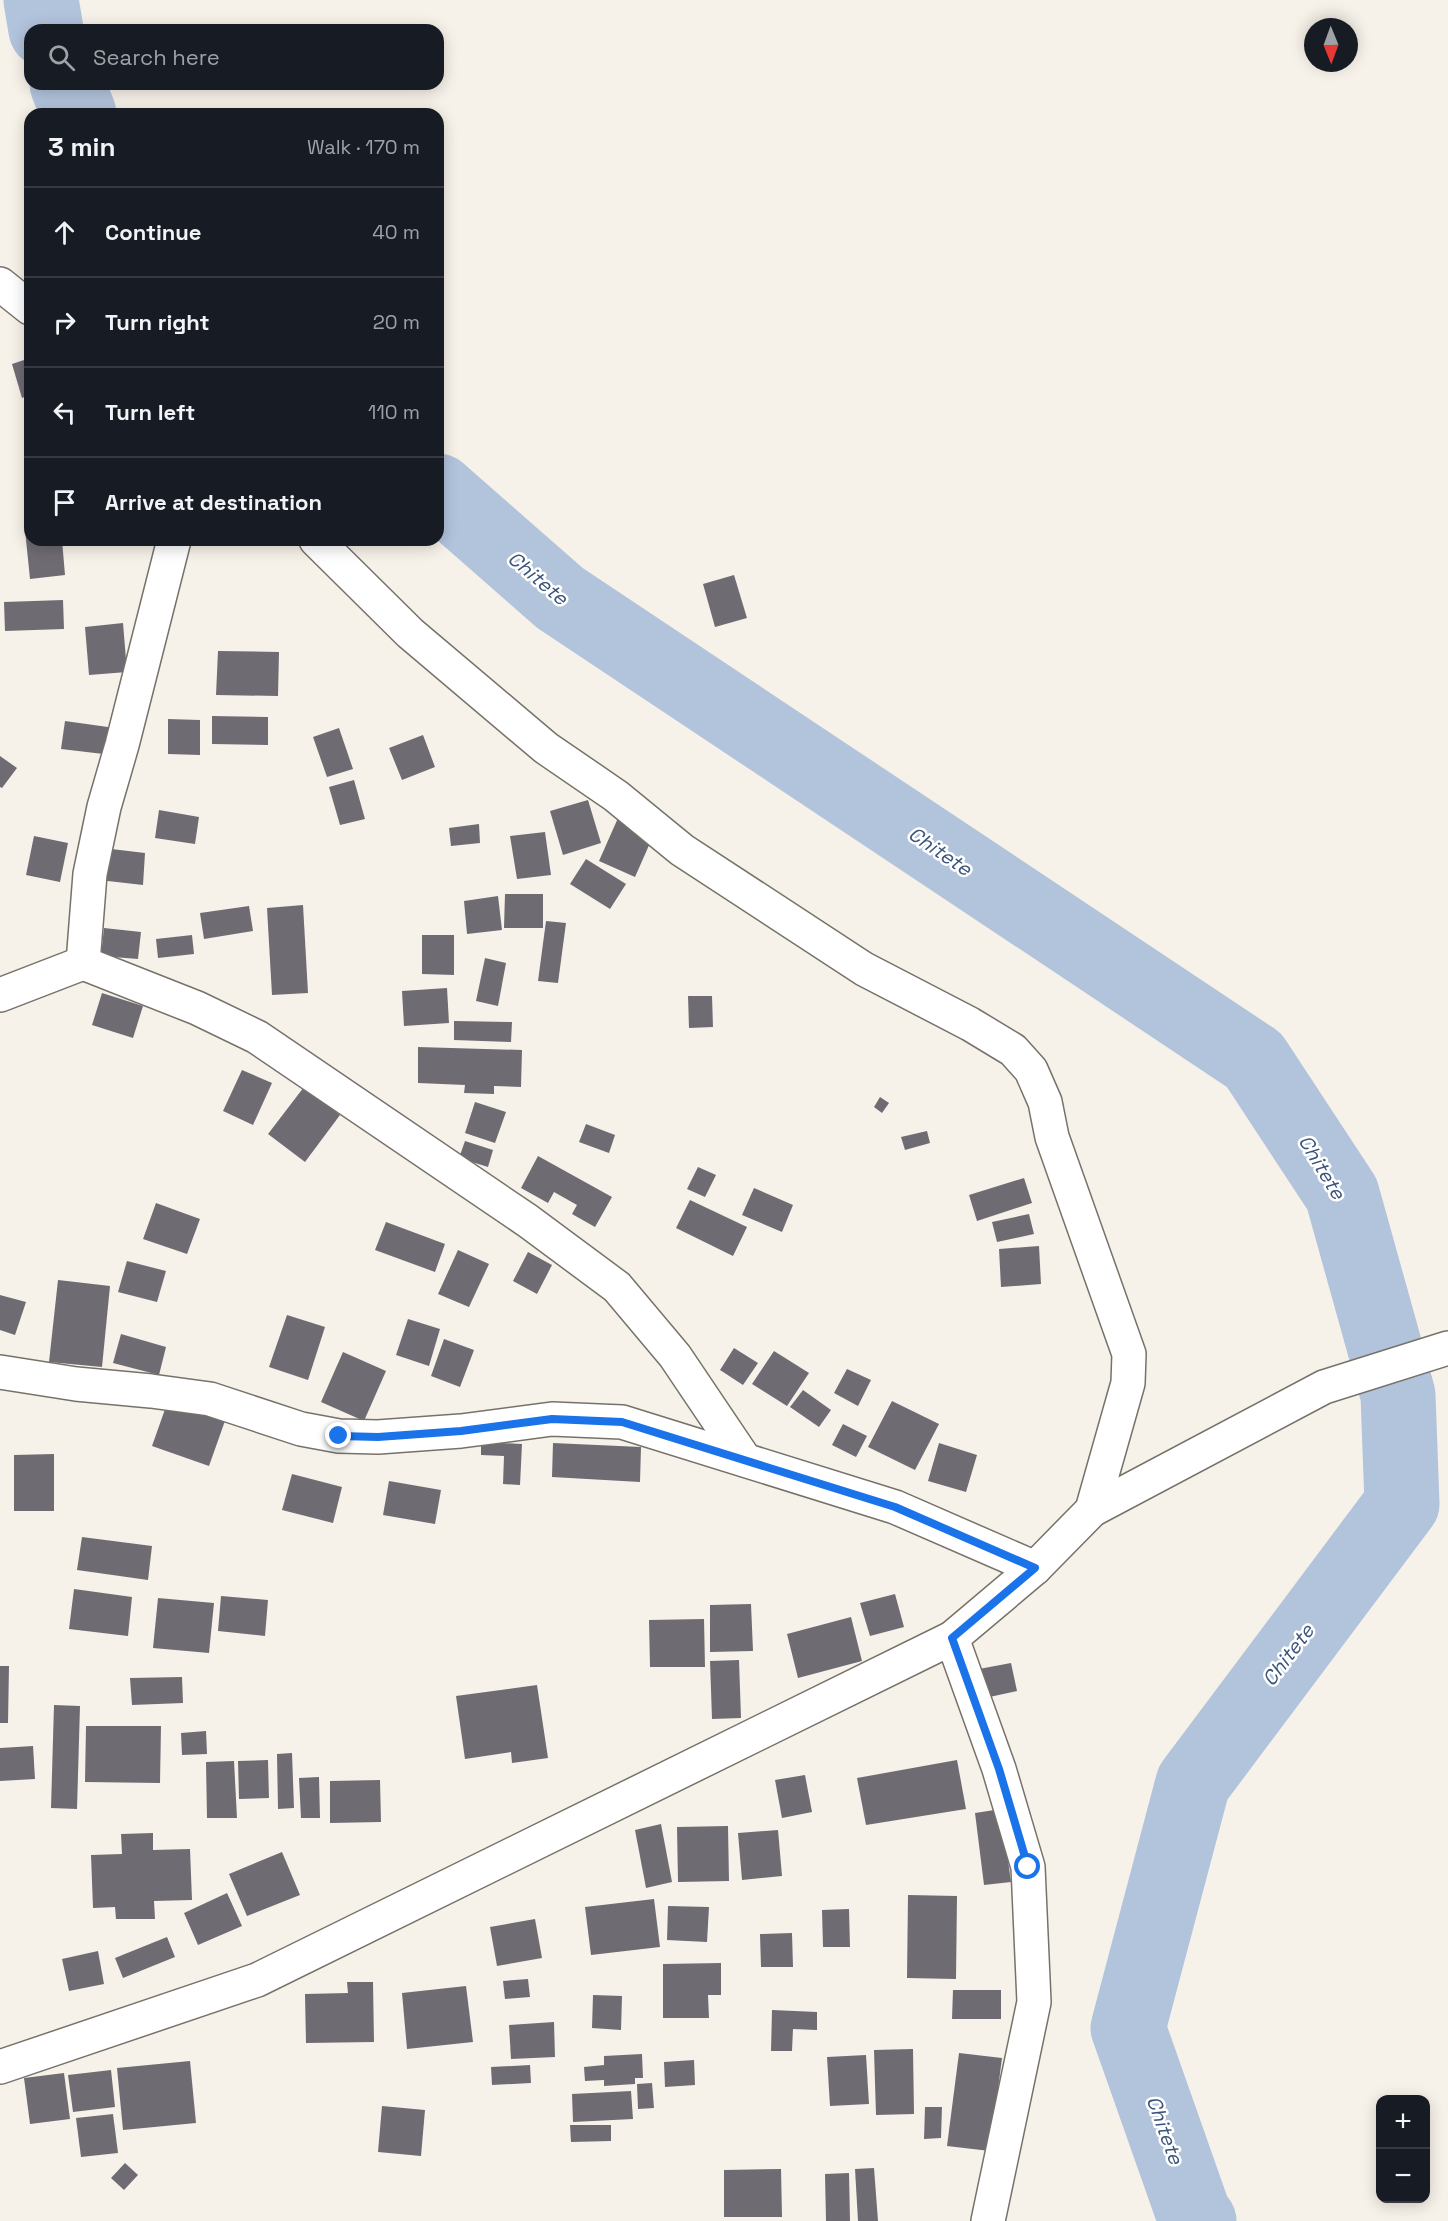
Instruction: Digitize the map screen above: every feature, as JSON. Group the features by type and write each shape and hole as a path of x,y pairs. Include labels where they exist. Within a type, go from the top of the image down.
{"street":[{"path":"0,284 24,303"},
{"path":"83,963 90,874 104,807 172,546"},
{"path":"322,546 419,641 546,748 616,796 682,850 864,969 970,1024 1013,1050 1031,1070 1045,1102 1052,1137 1129,1354 1128,1383 1092,1510"},
{"path":"0,995 83,963 197,1008 257,1036 528,1221 617,1287 675,1356 745,1460"},
{"path":"0,2067 256,1980 952,1638 1035,1568 1092,1510 1324,1387 1448,1348"},
{"path":"0,1372 76,1384 210,1399 301,1429 339,1436 378,1437 430,1433 552,1419 622,1422 895,1507 1035,1568"},
{"path":"952,1638 999,1769 1028,1867 1034,2002 988,2221"}],"building":[{"path":"24,360 24,397 22,398 12,364"},
{"path":"27,546 63,546 65,575 30,579"},
{"path":"734,575 747,618 715,627 703,584"},
{"path":"63,600 64,629 5,631 4,602"},
{"path":"123,623 127,672 89,675 85,627"},
{"path":"218,651 279,652 278,696 216,695"},
{"path":"212,716 268,717 268,745 212,744"},
{"path":"168,719 200,720 200,755 168,754"},
{"path":"65,721 115,728 112,755 61,749"},
{"path":"339,728 353,769 327,777 313,737"},
{"path":"423,735 435,767 402,780 389,748"},
{"path":"0,756 17,768 2,788 0,787"},
{"path":"354,780 365,819 340,825 329,787"},
{"path":"588,800 601,843 563,855 550,811"},
{"path":"159,810 199,817 195,844 155,838"},
{"path":"618,818 654,834 635,877 599,861"},
{"path":"479,824 480,843 451,846 449,828"},
{"path":"545,832 551,875 517,879 510,836"},
{"path":"34,836 68,843 60,882 26,875"},
{"path":"103,848 145,853 143,885 99,880"},
{"path":"586,859 626,884 610,909 570,884"},
{"path":"505,894 543,894 543,928 504,928"},
{"path":"498,896 502,930 467,934 464,901"},
{"path":"303,905 308,993 272,995 267,908"},
{"path":"249,906 253,931 204,939 200,913"},
{"path":"546,921 566,923 558,983 538,981"},
{"path":"104,928 141,932 138,959 101,956"},
{"path":"192,935 194,954 158,958 156,939"},
{"path":"422,935 454,935 454,975 422,974"},
{"path":"485,958 506,963 498,1006 476,1001"},
{"path":"447,988 449,1023 404,1026 402,991"},
{"path":"102,993 143,1006 133,1038 92,1025"},
{"path":"688,996 712,996 713,1027 689,1028"},
{"path":"454,1021 512,1022 511,1042 454,1040"},
{"path":"418,1047 522,1050 521,1087 494,1086 494,1094 464,1093 465,1085 418,1083"},
{"path":"242,1070 272,1083 253,1125 223,1111"},
{"path":"304,1087 340,1115 305,1162 268,1134"},
{"path":"880,1097 889,1103 882,1113 874,1107"},
{"path":"475,1102 506,1112 495,1143 465,1133"},
{"path":"586,1124 615,1135 609,1153 579,1142"},
{"path":"927,1131 930,1143 905,1150 901,1137"},
{"path":"465,1141 493,1150 488,1167 459,1158"},
{"path":"538,1156 612,1197 595,1227 572,1214 577,1205 554,1192 548,1203 521,1188"},
{"path":"698,1167 716,1175 705,1197 687,1189"},
{"path":"1024,1178 1032,1203 977,1221 969,1195"},
{"path":"754,1188 793,1205 782,1232 742,1215"},
{"path":"690,1200 747,1227 733,1256 676,1228"},
{"path":"156,1203 200,1219 187,1254 143,1239"},
{"path":"1029,1214 1034,1234 997,1242 992,1222"},
{"path":"386,1222 445,1244 435,1272 375,1250"},
{"path":"1039,1246 1041,1284 1001,1287 999,1249"},
{"path":"458,1250 489,1264 469,1307 438,1294"},
{"path":"528,1252 552,1265 537,1294 513,1281"},
{"path":"127,1261 166,1271 157,1302 118,1292"},
{"path":"58,1280 110,1286 102,1367 49,1362"},
{"path":"0,1295 26,1302 15,1335 0,1330"},
{"path":"287,1315 325,1327 308,1380 269,1367"},
{"path":"408,1319 440,1329 429,1366 396,1355"},
{"path":"121,1334 166,1347 159,1375 113,1363"},
{"path":"444,1339 474,1350 460,1387 431,1376"},
{"path":"734,1348 758,1363 743,1385 720,1370"},
{"path":"774,1351 809,1373 787,1406 752,1384"},
{"path":"343,1352 386,1371 364,1421 321,1402"},
{"path":"847,1369 871,1380 858,1406 834,1393"},
{"path":"803,1390 831,1410 819,1427 790,1407"},
{"path":"169,1398 226,1418 209,1466 152,1446"},
{"path":"892,1401 939,1424 915,1470 868,1447"},
{"path":"843,1424 867,1436 856,1457 832,1445"},
{"path":"481,1442 522,1444 520,1485 503,1484 504,1456 481,1455"},
{"path":"553,1443 641,1447 640,1482 552,1477"},
{"path":"939,1443 977,1455 966,1492 928,1481"},
{"path":"54,1454 54,1511 14,1511 14,1455"},
{"path":"292,1474 342,1487 333,1523 282,1510"},
{"path":"389,1481 441,1490 435,1524 383,1515"},
{"path":"82,1537 152,1546 148,1580 77,1570"},
{"path":"74,1589 132,1597 128,1636 69,1629"},
{"path":"895,1594 904,1627 870,1636 860,1603"},
{"path":"221,1596 268,1600 265,1636 218,1631"},
{"path":"158,1598 214,1603 209,1653 153,1648"},
{"path":"751,1604 753,1651 710,1652 710,1605"},
{"path":"851,1617 862,1661 798,1678 787,1634"},
{"path":"704,1619 705,1667 650,1667 649,1620"},
{"path":"739,1660 741,1718 712,1719 710,1661"},
{"path":"1011,1663 1017,1691 985,1698 979,1669"},
{"path":"0,1666 9,1666 8,1723 0,1723"},
{"path":"182,1677 183,1703 132,1705 130,1678"},
{"path":"537,1685 548,1758 512,1763 511,1752 465,1759 456,1696"},
{"path":"54,1705 80,1706 77,1809 51,1808"},
{"path":"86,1726 161,1726 160,1783 85,1782"},
{"path":"206,1731 207,1754 182,1755 181,1733"},
{"path":"33,1746 35,1779 0,1781 0,1748"},
{"path":"292,1753 294,1808 278,1809 277,1754"},
{"path":"268,1760 269,1798 239,1799 238,1761"},
{"path":"957,1760 966,1809 866,1825 857,1778"},
{"path":"234,1761 237,1818 207,1818 206,1762"},
{"path":"805,1775 812,1812 782,1818 775,1780"},
{"path":"319,1777 320,1818 301,1818 299,1778"},
{"path":"380,1780 381,1822 330,1823 330,1781"},
{"path":"1001,1809 1011,1882 984,1885 975,1813"},
{"path":"661,1824 672,1882 646,1888 635,1830"},
{"path":"728,1826 729,1881 678,1882 677,1827"},
{"path":"778,1830 782,1876 742,1880 738,1833"},
{"path":"153,1833 153,1850 190,1849 192,1900 154,1901 155,1919 116,1919 115,1907 93,1908 91,1855 122,1854 121,1834"},
{"path":"282,1852 300,1895 247,1916 229,1874"},
{"path":"227,1893 242,1926 198,1945 184,1913"},
{"path":"908,1895 957,1896 956,1979 907,1978"},
{"path":"654,1899 660,1947 591,1955 585,1907"},
{"path":"668,1906 709,1907 707,1942 667,1940"},
{"path":"849,1909 850,1947 823,1947 822,1910"},
{"path":"535,1919 542,1958 497,1966 490,1927"},
{"path":"792,1933 793,1967 761,1967 760,1934"},
{"path":"167,1937 175,1957 123,1978 115,1958"},
{"path":"98,1951 104,1984 69,1991 62,1959"},
{"path":"721,1963 721,1995 708,1995 709,2018 663,2018 663,1964"},
{"path":"528,1979 530,1997 505,1999 503,1981"},
{"path":"347,1982 373,1982 374,2042 306,2043 305,1994 348,1993"},
{"path":"466,1986 473,2042 407,2049 402,1993"},
{"path":"953,1990 1001,1990 1001,2019 952,2019"},
{"path":"593,1995 622,1996 621,2030 592,2028"},
{"path":"772,2010 817,2012 817,2030 793,2029 792,2051 771,2051"},
{"path":"554,2022 555,2057 511,2059 509,2025"},
{"path":"913,2049 914,2114 876,2115 874,2050"},
{"path":"959,2053 1002,2058 990,2151 947,2146"},
{"path":"642,2054 643,2078 635,2078 635,2084 604,2086 604,2080 585,2081 584,2067 604,2065 604,2056"},
{"path":"866,2055 869,2104 830,2106 827,2057"},
{"path":"694,2060 695,2085 665,2087 664,2062"},
{"path":"190,2061 196,2123 123,2130 117,2068"},
{"path":"530,2065 531,2083 492,2085 491,2067"},
{"path":"111,2070 115,2107 73,2112 68,2075"},
{"path":"64,2073 70,2119 30,2124 24,2078"},
{"path":"652,2083 654,2108 638,2109 637,2084"},
{"path":"631,2091 633,2119 573,2122 572,2094"},
{"path":"382,2106 425,2110 421,2156 378,2152"},
{"path":"925,2107 942,2107 941,2138 924,2139"},
{"path":"113,2114 118,2153 81,2157 76,2118"},
{"path":"570,2125 611,2125 611,2141 571,2142"},
{"path":"125,2163 138,2175 124,2190 111,2178"},
{"path":"874,2168 878,2221 858,2221 855,2169"},
{"path":"781,2169 782,2217 724,2217 724,2170"},
{"path":"849,2173 850,2221 826,2221 825,2174"}],"waterway":[{"name":"Chitete","path":"41,0 45,24"},
{"name":"Chitete","path":"69,90 77,108"},
{"name":"Chitete","path":"444,496 560,598 1254,1060 1342,1194 1398,1395 1402,1504 1193,1783 1128,2028 1195,2218 1199,2221"}],"route":[{"path":"339,1436 378,1437 461,1431 552,1419 622,1422 895,1507 1035,1568 952,1638 999,1769 1028,1867"}]}
